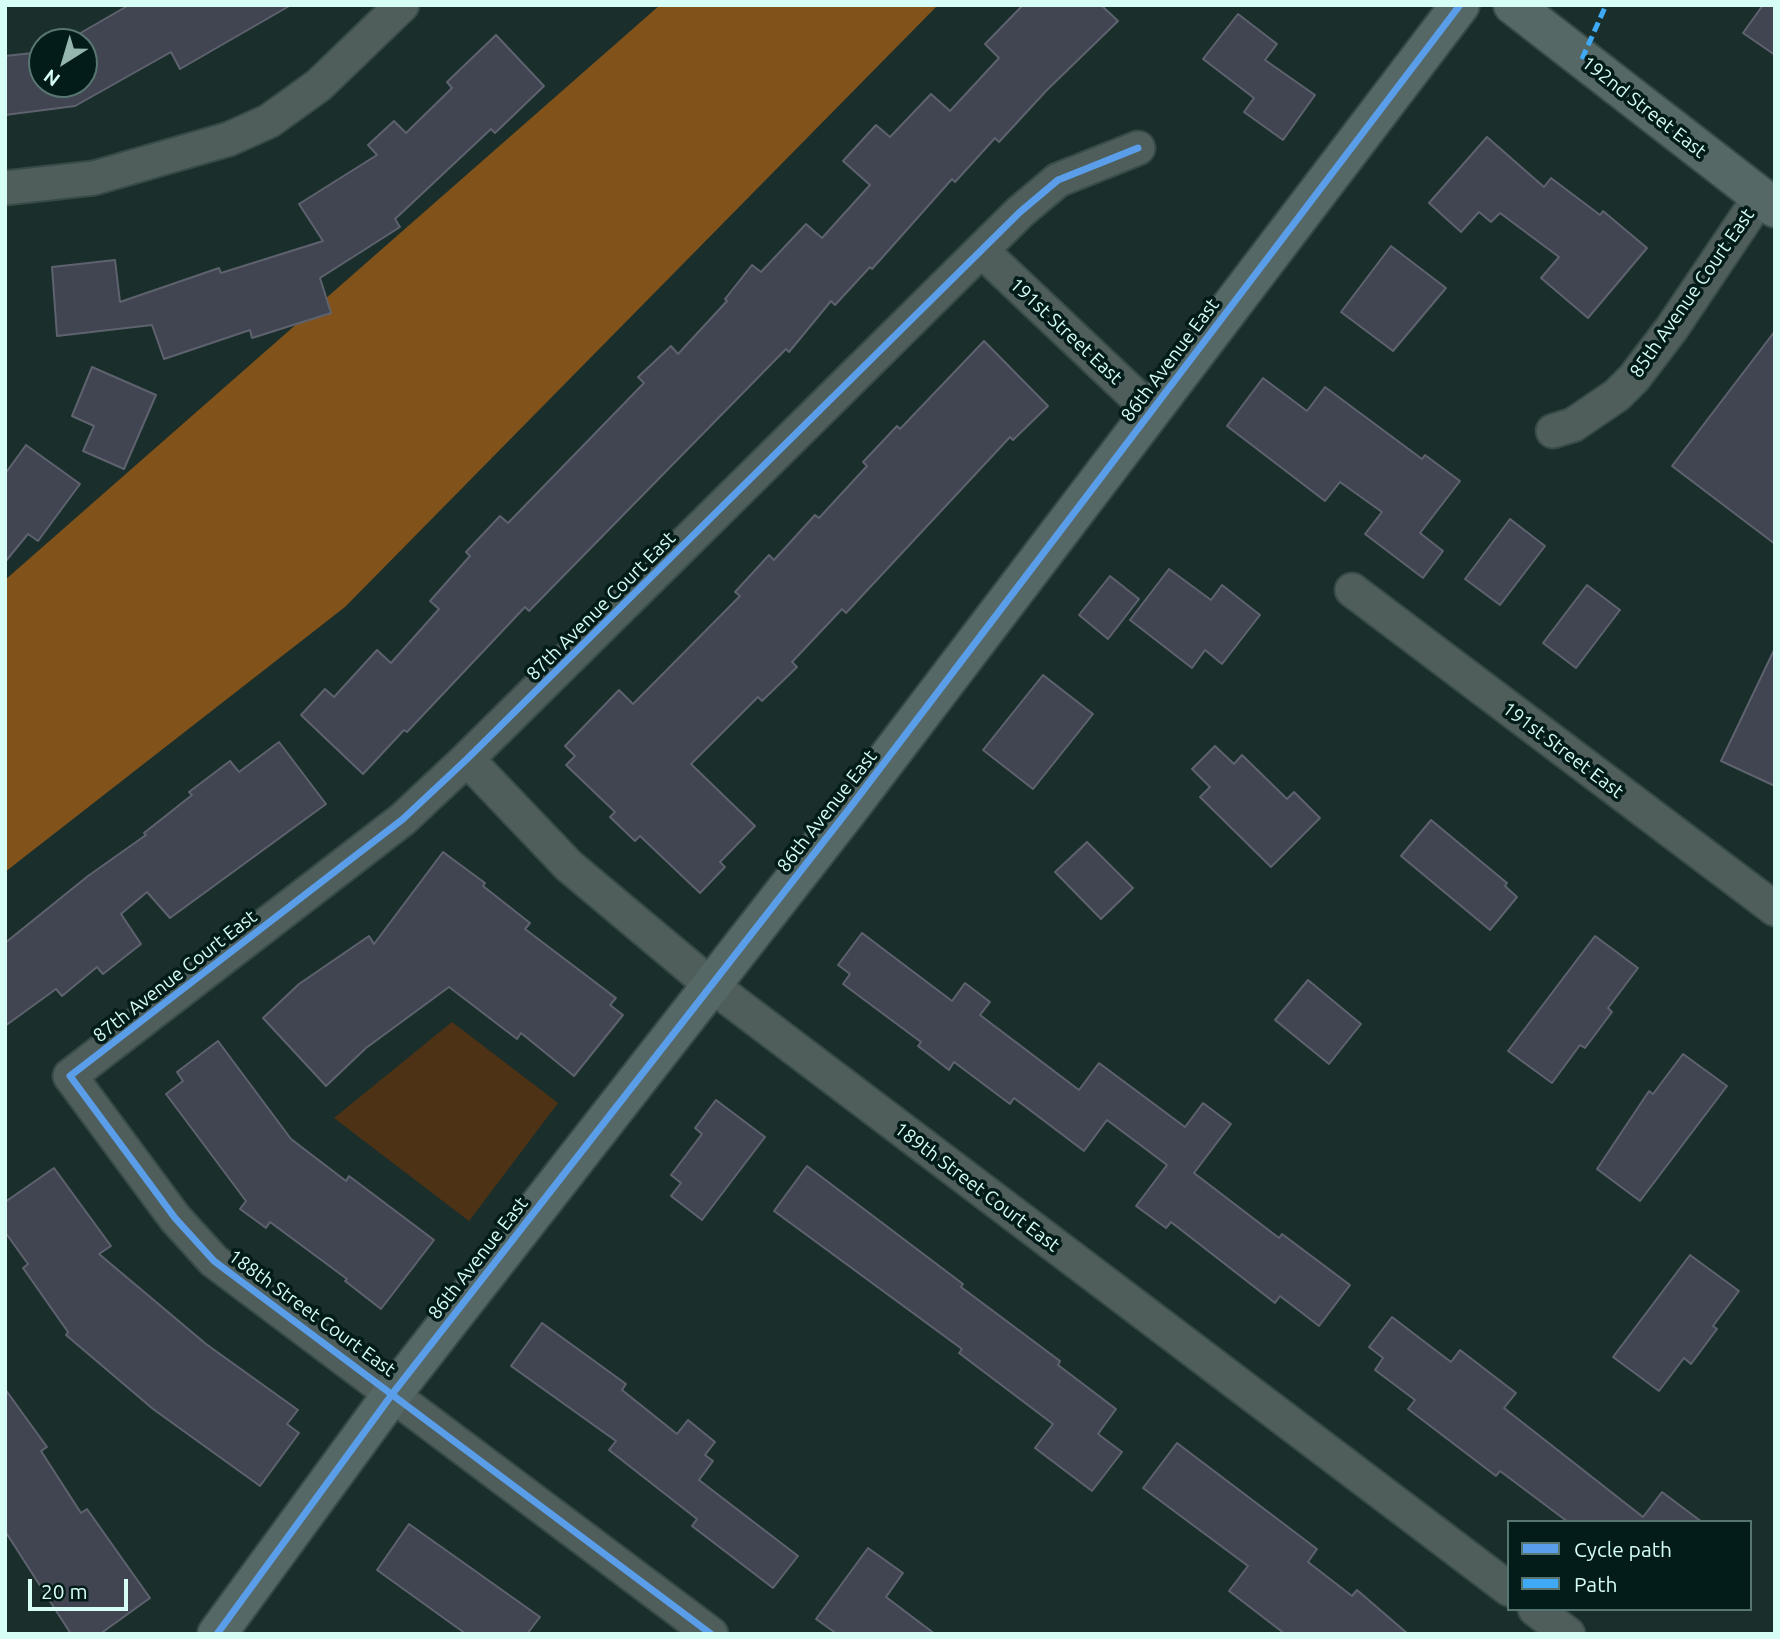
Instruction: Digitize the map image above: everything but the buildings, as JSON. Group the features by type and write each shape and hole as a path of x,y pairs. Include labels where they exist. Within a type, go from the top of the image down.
{"street":[{"path":"5,188 94,178 229,139 270,121 319,85 402,5"},
{"name":"86th Avenue East","path":"217,1634 393,1393 849,809 1460,5"},
{"name":"192nd Street East","path":"1513,5 1767,203"},
{"name":"87th Avenue Court East","path":"70,1076 371,845 467,760 1020,212 1058,180 1138,148"},
{"name":"85th Avenue Court East","path":"1553,431 1573,425 1617,395 1634,378 1767,203"},
{"name":"191st Street East","path":"982,251 1151,411"},
{"name":"191st Street East","path":"1352,590 1775,909"},
{"name":"189th Street Court East","path":"467,760 569,866 710,985 1507,1587"},
{"name":"188th Street Court East","path":"70,1076 175,1218 214,1261 711,1634"},
{"path":"1538,1611 1567,1634"}],"shaded area":[{"path":"660,5 938,5 345,607 5,872 5,580"},
{"path":"452,1022 558,1103 469,1221 334,1118"}],"marked path":[{"path":"1582,59 1606,5"}],"cycle path":[{"path":"217,1634 393,1393 849,809 1460,5"},
{"path":"711,1634 214,1261 175,1218 70,1076 403,819 467,759 1020,212 1058,180 1138,148"}]}
